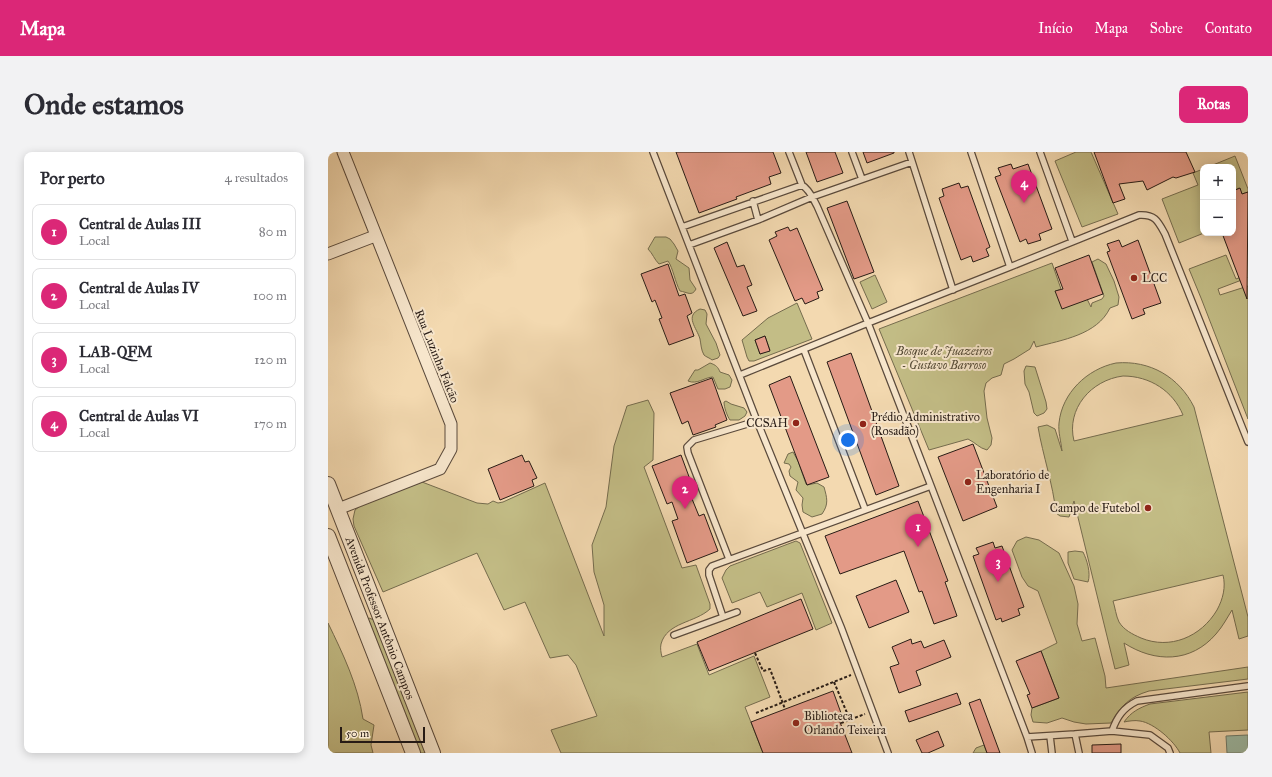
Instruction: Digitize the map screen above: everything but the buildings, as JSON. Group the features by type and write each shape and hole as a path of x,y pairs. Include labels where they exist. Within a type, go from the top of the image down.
{"street":[{"name":"Rua Luzinha Falcão","path":"338,509 440,469 451,449 451,424 375,236 343,152"},
{"path":"328,254 375,236"},
{"name":"Avenida Professor Antônio Campos","path":"328,484 433,753"},
{"path":"329,538 348,534"},
{"name":"Avenida Professor Antônio Campos","path":"329,538 413,753"},
{"path":"340,568 358,563"}],"lane":[{"path":"654,152 757,421 804,533 888,753"},
{"path":"789,152 802,185 812,197 868,323 932,486 1032,753"},
{"path":"852,152 862,180"},
{"path":"909,152 952,290"},
{"path":"971,152 1010,268"},
{"path":"1040,152 1072,241"},
{"path":"689,245 758,220 812,197 912,162"},
{"path":"682,227 802,185"},
{"path":"753,201 758,220"},
{"path":"740,375 1010,268 1139,214 1146,214 1154,217 1165,234 1248,442"},
{"path":"804,350 865,509"},
{"path":"729,559 687,447 694,440 757,421"},
{"path":"723,617 709,575 710,568 715,564 932,486"},
{"path":"674,635 737,612"},
{"path":"1112,731 1122,711 1137,700 1248,686"},
{"path":"1027,737 1112,731 1150,735 1168,748 1170,753"},
{"path":"1076,734 1079,753"},
{"path":"1050,736 1052,753"}],"path":[{"path":"755,653 763,671 770,669 785,709"},
{"path":"756,712 851,675"},
{"path":"834,682 850,720"},
{"path":"841,723 865,714"}],"green space":[{"path":"1076,152 1091,152 1118,214 1082,227 1055,161"},
{"path":"1235,156 1248,192 1242,194 1239,188 1236,190 1236,164 1215,164"},
{"path":"1200,170 1200,235 1179,243 1162,199 1198,185 1193,173"},
{"path":"655,237 666,237 674,244 678,251 676,259 689,268 690,280 696,289 693,293 680,291 668,261 659,264 648,249"},
{"path":"1226,255 1236,279 1246,275 1247,278 1218,289 1220,295 1248,286 1248,419 1189,269"},
{"name":"Bosque de Juazeiros - Gustavo Barroso","path":"1098,259 1106,264 1114,281 1119,297 1118,305 1110,308 1097,324 1078,335 1036,347 1034,341 1030,349 1004,364 1001,375 992,378 986,383 984,391 987,418 992,438 991,445 987,450 968,439 929,450 879,329 1052,263 1061,289 1056,291 1087,299 1091,307 1092,303 1102,299 1104,296 1092,262"},
{"path":"875,275 887,302 872,309 860,282"},
{"path":"797,303 812,339 754,361 749,361 742,340 768,318","holes":["765,336 770,350 760,354 755,340"]},
{"path":"700,309 705,310 707,314 706,324 716,343 720,355 718,358 712,360 703,353 700,339 692,319 695,312"},
{"path":"710,363 716,366 720,372 729,375 732,380 730,387 718,389 713,377 695,382 688,381 695,370 698,370"},
{"path":"1116,363 1128,363 1140,364 1152,368 1172,379 1188,396 1194,407 1248,617 1248,636 1239,639 1232,610 1223,625 1206,644 1184,655 1160,657 1136,650 1124,643 1129,665 1115,669 1074,501 1069,517 1060,516 1056,513 1053,491 1038,427 1047,425 1055,429 1062,451 1059,423 1065,402 1078,384 1095,371","holes":["1123,376 1142,379 1159,386 1167,392 1179,406 1183,415 1074,441 1072,429 1074,418 1078,407 1084,398 1091,390 1101,383","1223,575 1223,593 1217,610 1202,627 1194,634 1184,639 1174,642 1152,641 1131,633 1119,622 1113,601"]},
{"path":"1026,366 1035,367 1046,402 1047,409 1044,413 1037,416 1034,413 1029,392 1025,384 1024,371"},
{"path":"648,400 654,413 653,460 644,467 682,568 696,565 710,604 710,609 704,614 669,631 661,644 662,657 697,644 709,675 754,656 770,697 745,707 763,753 561,753 551,730 597,716 576,665 568,655 550,658 525,602 504,610 477,553 383,592 354,526 353,519 355,510 360,506 422,482 477,503 488,504 493,501 498,503 503,502 545,483 604,636 604,605 594,572 592,545 606,507 614,446 627,406"},
{"path":"726,401 744,408 747,412 745,416 739,420 730,420 724,402"},
{"path":"793,452 798,461 806,484 817,483 824,487 827,501 826,507 822,514 812,517 803,512 803,498 796,490 798,482 790,476 789,471 791,467 789,464 784,463 788,454"},
{"path":"1026,537 1039,540 1059,553 1074,586 1078,604 1077,624 1082,641 1095,638 1105,676 1106,688 1248,667 1248,679 1142,693 1126,703 1111,723 1086,724 1062,718 1047,723 1033,722 1031,715 1032,708 1059,698 1041,651 1057,643 1038,591 1028,586 1022,577 1012,550 1017,541"},
{"path":"796,541 800,543 832,623 816,630 802,593 767,607 760,592 732,603 722,578 730,566"},
{"path":"1068,552 1083,552 1089,571 1088,582 1074,579 1068,563"},
{"path":"369,618 374,620 426,753 419,753 366,620"},
{"path":"328,623 354,682 363,719 374,725 371,745 373,753 328,753"},
{"path":"1248,692 1248,730 1209,732 1211,753 1180,753 1163,733 1151,725 1138,721 1124,722 1136,711 1150,704"},
{"path":"984,745 987,753 973,753 976,748"}],"shaded area":[{"path":"1248,735 1248,753 1227,753 1226,736"}],"place":[{"name":"Central de Aulas VI","path":"1024,203"},
{"name":"LCC","path":"1134,278"},
{"name":"CCSAH","path":"796,423"},
{"name":"Prédio Administrativo (Rosadão)","path":"863,424"},
{"name":"Laboratório de Engenharia I","path":"968,482"},
{"name":"Campo de Futebol","path":"1148,508"},
{"name":"Central de Aulas IV","path":"685,509"},
{"name":"Central de Aulas III","path":"918,547"},
{"name":"LAB-QFM","path":"998,582"},
{"name":"Biblioteca Orlando Teixeira","path":"796,723"}]}
